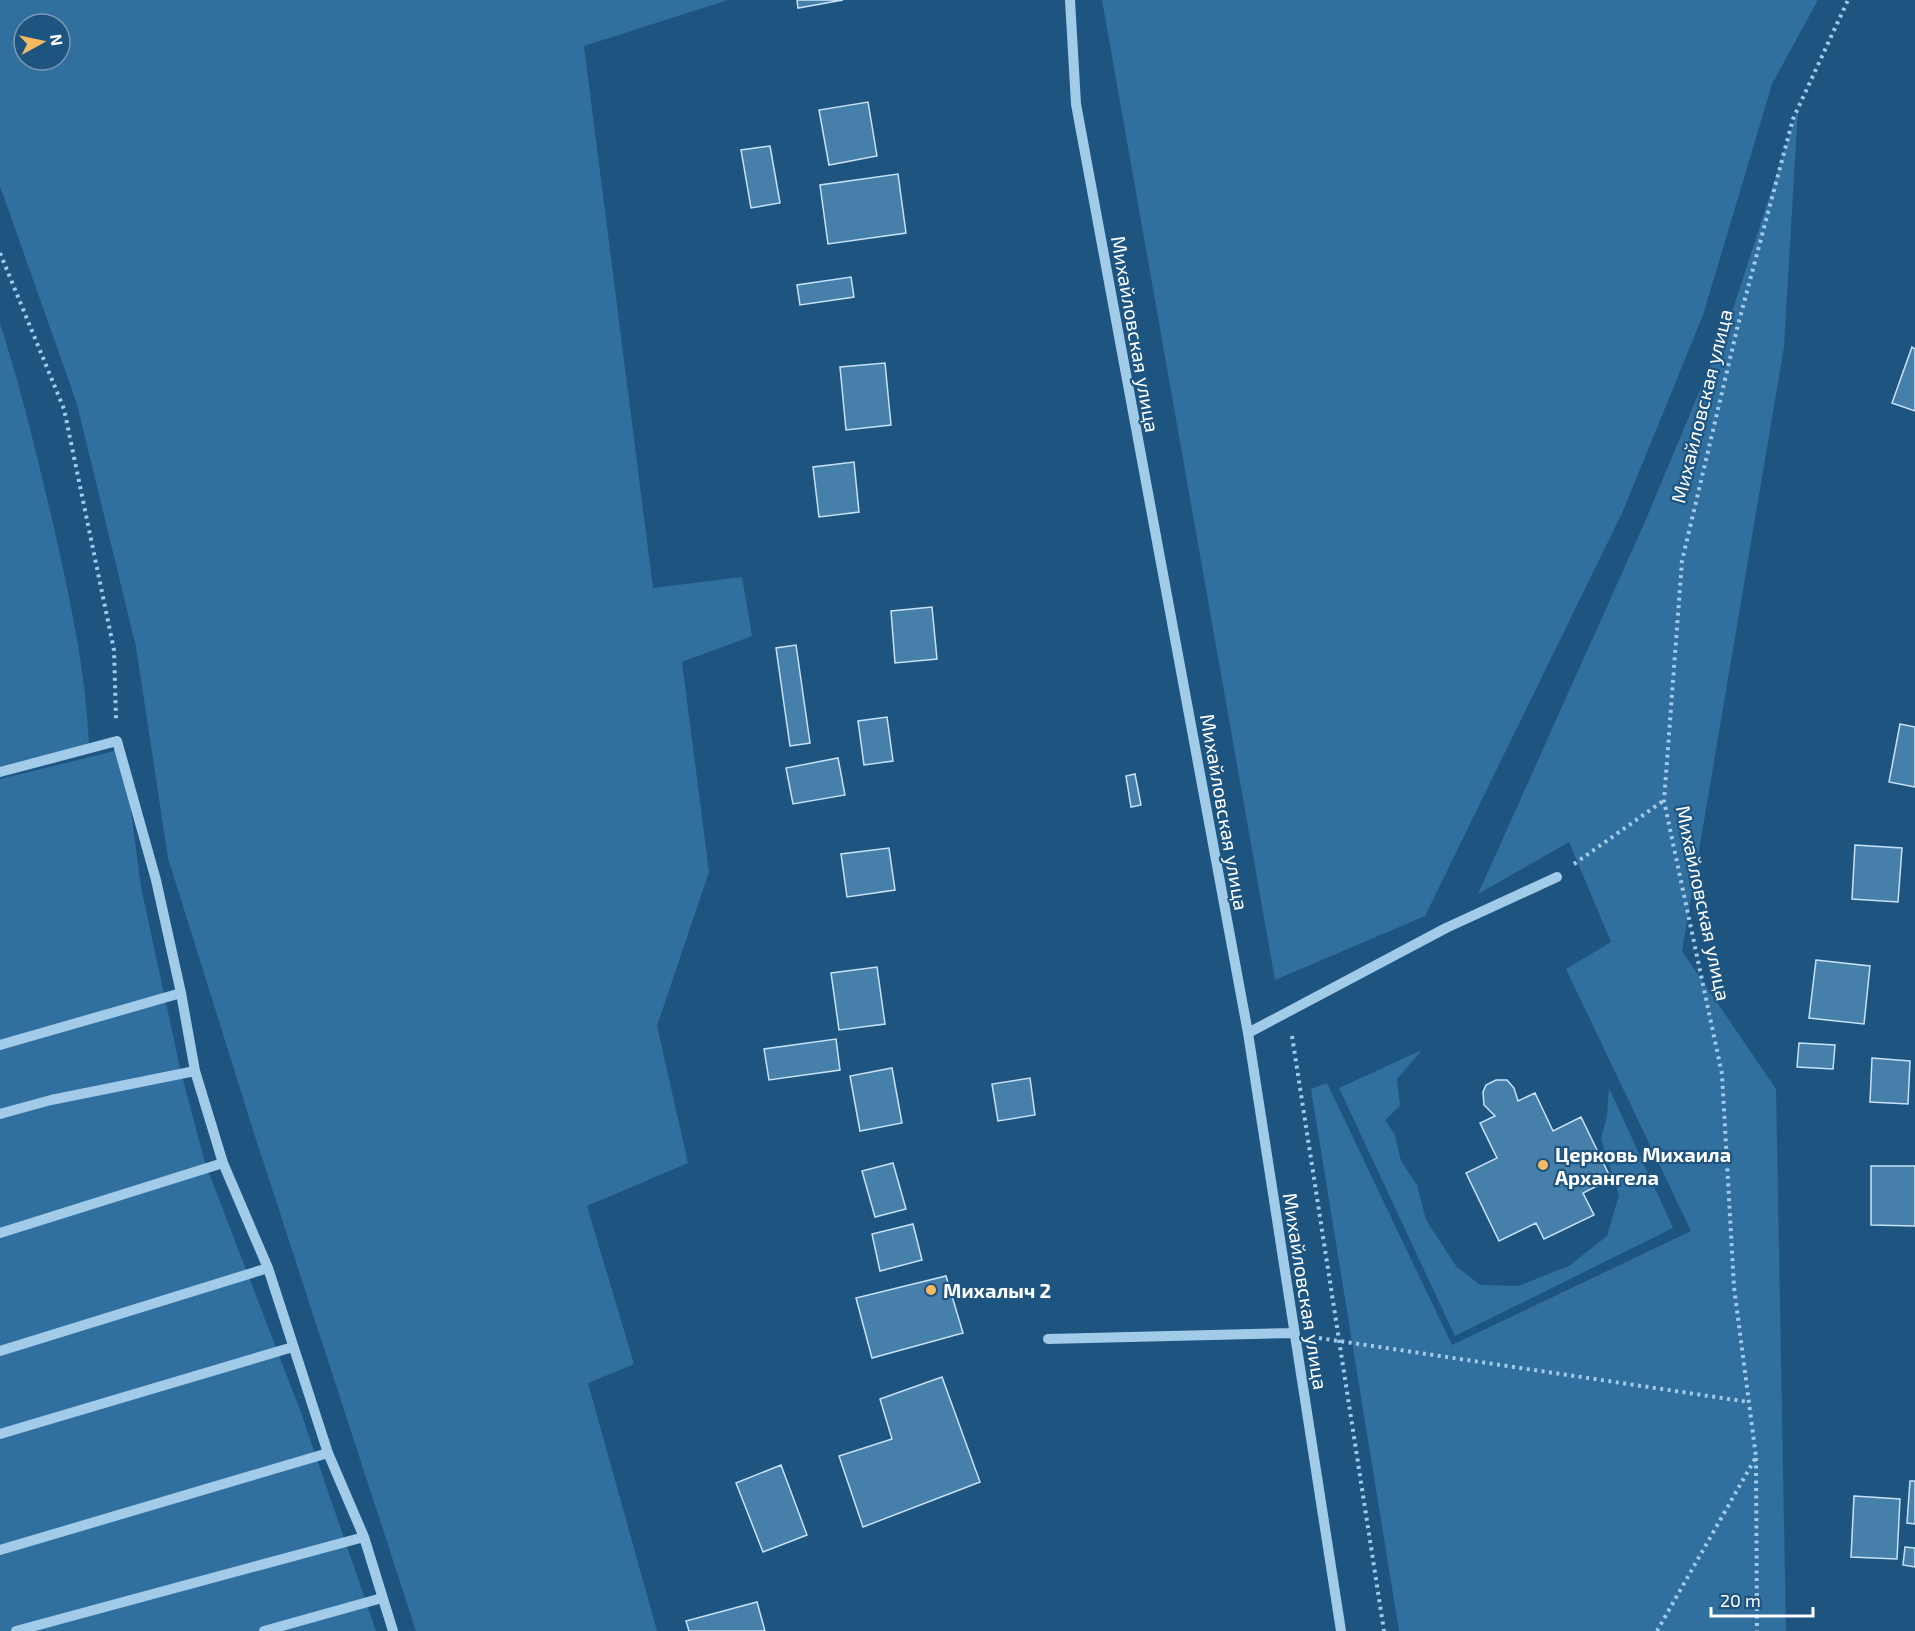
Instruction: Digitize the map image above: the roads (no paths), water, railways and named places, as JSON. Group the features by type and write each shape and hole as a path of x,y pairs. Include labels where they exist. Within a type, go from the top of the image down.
{"street":[{"name":"Михайловская улица","path":"1070,0 1076,105 1248,1033 1341,1631"},
{"path":"0,772 117,741 156,880 181,993 195,1071 223,1163 268,1268 328,1453 364,1537 393,1631"},
{"path":"1248,1033 1446,928 1557,877"},
{"path":"0,1045 181,993"},
{"path":"0,1114 51,1100 195,1071"},
{"path":"0,1233 223,1163"},
{"path":"0,1352 268,1268"},
{"path":"1048,1339 1294,1333"},
{"path":"0,1434 293,1347"},
{"path":"0,1550 328,1453"},
{"path":"16,1631 364,1537"},
{"path":"264,1631 382,1598"}],"place":[{"name":"Церковь Михаила Архангела","path":"1543,1165"},
{"name":"Михалыч 2","path":"931,1290"}]}
